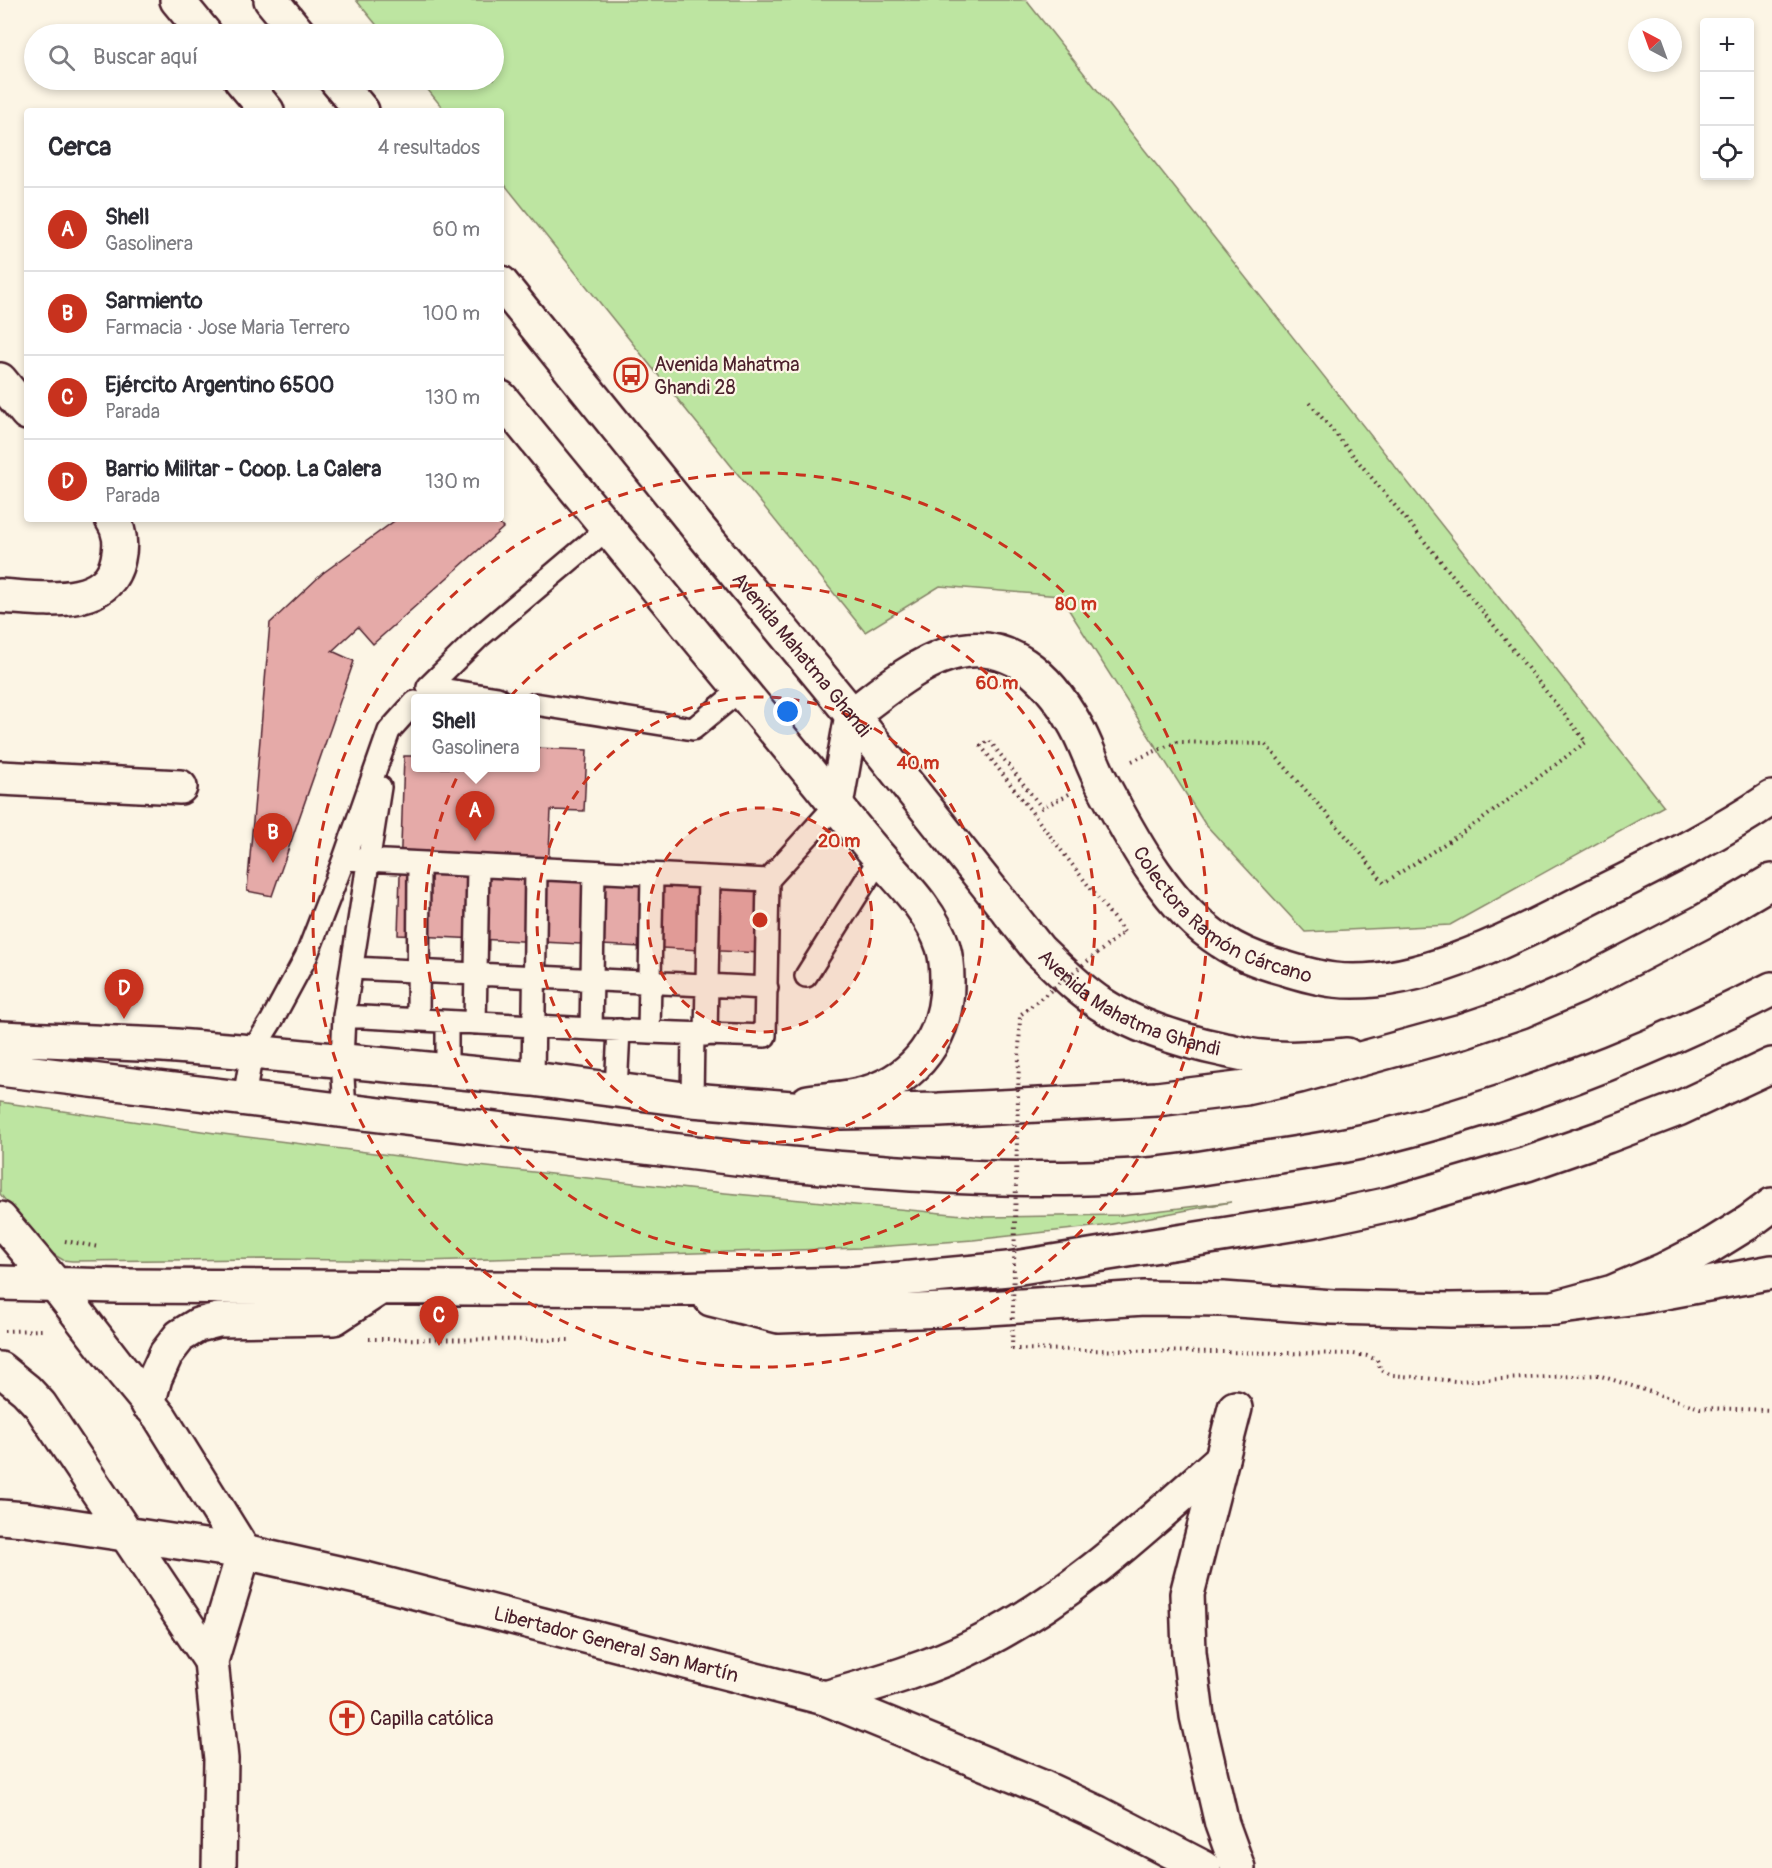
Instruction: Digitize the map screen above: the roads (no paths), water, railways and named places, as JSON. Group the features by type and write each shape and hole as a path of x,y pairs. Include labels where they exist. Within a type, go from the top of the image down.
{"main road":[{"path":"177,0 197,24"},
{"path":"271,0 291,24"},
{"path":"249,90 264,108"},
{"path":"344,90 359,108"},
{"name":"Avenida Mahatma Ghandi","path":"504,286 1039,950 1074,984 1100,1004 1130,1021 1206,1046 1260,1057 1320,1058 1397,1048"},
{"path":"0,380 24,409"},
{"path":"504,402 740,690 902,882 931,921 943,947 947,967 945,1013 934,1041 916,1064 900,1078 876,1090 838,1098 765,1107"},
{"path":"0,596 54,599 86,595 102,588 117,567 121,544 114,522"},
{"name":"Colectora Ramón Cárcano","path":"852,715 918,668 948,654 974,649 998,651 1022,662 1044,680 1077,727 1100,780 1136,843 1164,886 1189,915 1220,941 1259,961 1335,980 1377,979 1417,972 1461,958 1515,936 1679,852 1772,798"},
{"path":"836,805 852,715"},
{"path":"0,778 180,787"},
{"path":"0,1038 163,1045 252,1052 533,1079 692,1100 842,1112 890,1112 1180,1097 1246,1088 1299,1076 1521,1011 1579,986 1704,921 1772,881"},
{"path":"0,1069 769,1162 873,1172 977,1178 1146,1176 1311,1151 1372,1139 1440,1121 1512,1099 1600,1067 1772,989"},
{"path":"0,1283 671,1289 848,1284 997,1270 1316,1220 1390,1204 1527,1164 1607,1136 1678,1109 1772,1065"},
{"path":"1554,1308 1613,1292 1664,1270 1707,1248 1772,1205"},
{"path":"0,1219 55,1284 160,1417 244,1552 211,1661 221,1759 219,1868"},
{"path":"671,1289 779,1316 974,1309 1144,1298 1223,1299 1344,1308 1450,1310 1554,1308 1638,1297 1772,1272"},
{"path":"148,1404 155,1378 166,1354 180,1336 198,1325 218,1320 334,1318 380,1288"},
{"path":"0,1368 40,1405 211,1661"},
{"path":"1235,1408 1187,1594 1189,1652 1197,1716 1222,1824 1238,1868"},
{"path":"825,1698 921,1669 980,1643 1054,1600 1116,1553 1222,1458"},
{"name":"Libertador General San Martín","path":"0,1517 126,1533 244,1552 365,1579 825,1698 1042,1786 1204,1868"}],"lane":[{"path":"422,694 480,636 608,528"},
{"path":"540,705 693,729 740,690"},
{"path":"244,1098 252,1052 306,957 344,859 389,731 411,706"},
{"path":"345,1111 342,1060 344,1016 389,731"},
{"path":"344,1016 765,1036 768,880 836,805"},
{"path":"806,976 880,858"},
{"path":"344,859 768,880"},
{"path":"418,1020 419,864"},
{"path":"475,1023 478,867"},
{"path":"533,1079 536,870"},
{"path":"591,1029 594,872"},
{"path":"649,1032 652,875"},
{"path":"692,1100 708,985 709,878"},
{"path":"352,968 767,988"},
{"path":"447,1022 447,1070"},
{"path":"616,1090 619,1030"}],"place":[{"name":"Avenida Mahatma Ghandi 28","path":"631,375"},
{"name":"Shell","path":"475,841"},
{"name":"Sarmiento","path":"273,863"},
{"name":"Barrio Militar - Coop. La Calera","path":"124,1019"},
{"name":"Ejército Argentino 6500","path":"439,1346"},
{"name":"Capilla católica","path":"347,1718"}]}
